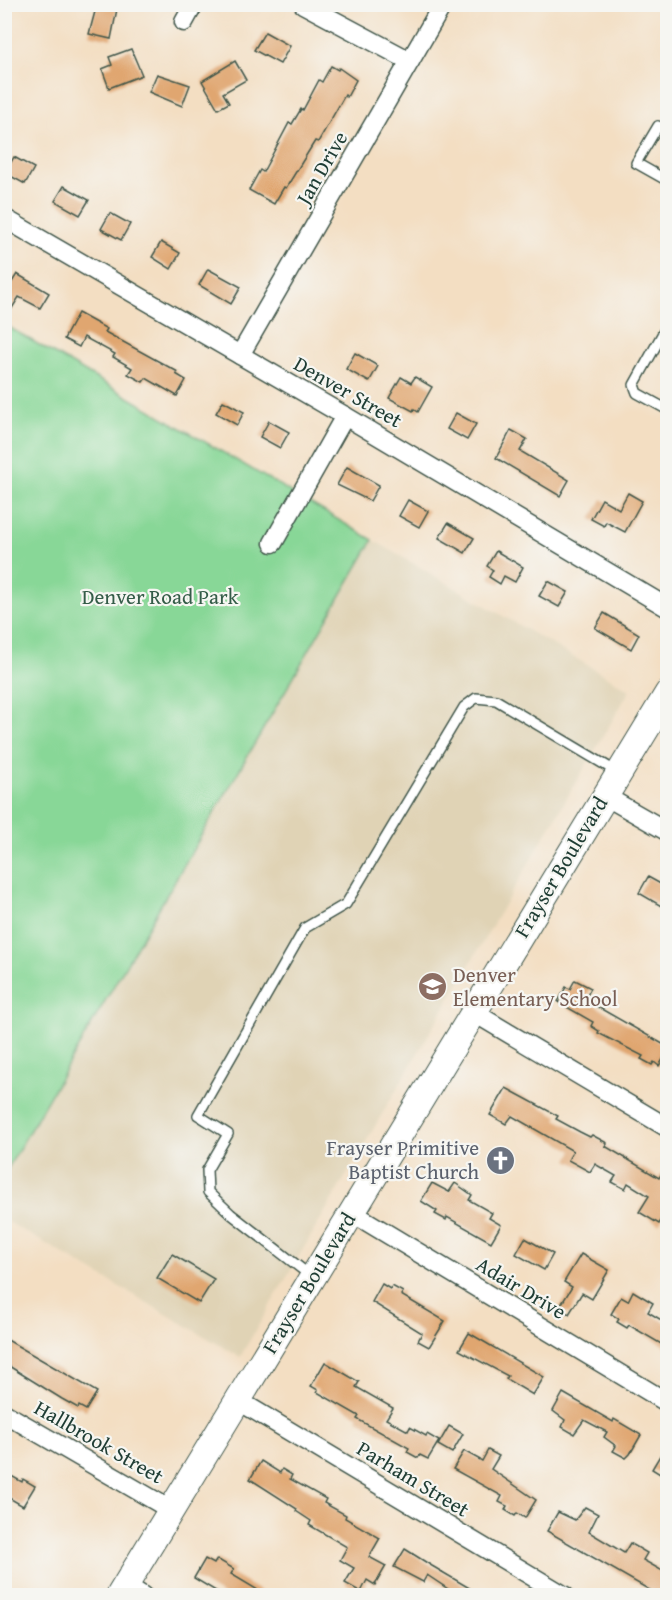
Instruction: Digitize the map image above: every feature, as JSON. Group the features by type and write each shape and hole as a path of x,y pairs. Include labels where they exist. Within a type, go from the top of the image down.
{"main road":[{"name":"Frayser Boulevard","path":"129,1592 171,1510 668,693"}],"street":[{"path":"184,22 194,4"},
{"path":"303,4 410,61"},
{"name":"Jan Drive","path":"240,355 443,4"},
{"name":"Denver Street","path":"4,218 345,416 668,608"},
{"path":"273,543 345,416"},
{"path":"605,796 668,832"},
{"path":"473,1012 668,1128"},
{"name":"Adair Drive","path":"351,1212 668,1403"},
{"name":"Parham Street","path":"239,1401 565,1596"},
{"name":"Hallbrook Street","path":"4,1413 171,1510"}],"lane":[{"path":"668,131 658,126 636,163 668,181"},
{"path":"668,324 634,385 637,393 668,410"},
{"path":"312,1277 231,1214 208,1192 207,1170 228,1134 198,1115 305,928 346,904 464,707 476,698 496,700 619,773"}],"shaded area":[{"path":"373,540 630,690 240,1357 5,1220 5,1173"}],"green space":[{"name":"Denver Road Park","path":"5,325 373,540 5,1173"}],"building":[{"path":"97,4 118,4 111,39 89,34"},
{"path":"265,32 290,46 280,64 254,50"},
{"path":"131,49 142,75 109,88 102,69 112,65 109,57"},
{"path":"235,61 246,80 223,93 229,103 218,109 202,81"},
{"path":"331,66 338,70 339,68 356,80 318,142 315,141 274,204 249,190 260,170 263,172 289,123 292,124 301,109 303,110 319,80 322,82"},
{"path":"157,74 190,85 182,106 149,92"},
{"path":"14,157 34,168 25,184 5,173"},
{"path":"64,186 89,200 80,215 55,201"},
{"path":"110,213 130,224 121,240 101,229"},
{"path":"161,242 180,253 171,269 152,257"},
{"path":"208,269 241,287 231,304 199,285"},
{"path":"17,274 49,293 40,308 19,297 4,321 4,295"},
{"path":"78,313 107,329 105,332 178,372 176,374 186,380 177,396 146,378 143,382 128,374 132,368 113,357 115,354 84,337 79,347 64,339"},
{"path":"355,353 378,366 369,382 346,369"},
{"path":"401,377 411,383 415,377 432,387 418,412 389,398"},
{"path":"223,401 244,412 237,425 216,413"},
{"path":"456,413 476,424 467,440 447,429"},
{"path":"269,421 289,432 280,448 260,437"},
{"path":"511,430 527,439 520,451 569,480 560,496 496,458"},
{"path":"347,467 379,485 370,501 337,485"},
{"path":"628,493 642,501 625,532 606,522 604,526 591,519 602,499 619,509"},
{"path":"408,500 428,511 419,527 399,516"},
{"path":"448,523 474,538 465,553 439,538"},
{"path":"496,551 523,567 515,582 504,576 500,584 489,577 493,570 487,566"},
{"path":"548,581 568,592 559,607 539,596"},
{"path":"604,613 639,634 631,649 595,628"},
{"path":"648,877 668,888 668,910 639,893"},
{"path":"575,980 591,988 585,999 589,1002 668,1047 659,1066 654,1062 652,1065 641,1059 643,1056 598,1033 599,1031 591,1026 593,1022 558,1002 566,987 570,989"},
{"path":"506,1088 558,1116 556,1119 590,1137 592,1135 607,1143 605,1146 659,1178 668,1164 668,1210 659,1224 639,1212 649,1196 628,1183 625,1189 612,1182 616,1176 595,1164 590,1172 568,1160 573,1151 512,1116 506,1124 490,1115"},
{"path":"432,1183 449,1192 455,1183 472,1195 469,1200 492,1213 489,1218 501,1225 491,1242 447,1217 446,1220 435,1214 437,1211 421,1201"},
{"path":"525,1238 553,1254 544,1270 516,1254"},
{"path":"172,1254 214,1279 199,1303 157,1278"},
{"path":"581,1254 609,1270 592,1299 582,1293 569,1314 559,1308 572,1287 564,1282"},
{"path":"382,1284 390,1289 392,1286 403,1292 401,1295 445,1321 429,1347 418,1341 422,1333 372,1302"},
{"path":"633,1291 653,1303 648,1312 668,1324 668,1348 629,1325 627,1328 617,1322 619,1319 611,1314 621,1297 628,1301"},
{"path":"469,1333 544,1377 533,1395 506,1379 508,1376 459,1350"},
{"path":"4,1338 97,1392 86,1410 62,1399 4,1363"},
{"path":"325,1362 359,1382 356,1387 393,1408 386,1419 408,1431 410,1427 439,1441 428,1459 420,1455 418,1458 407,1452 409,1448 357,1419 359,1416 317,1392 318,1390 311,1386"},
{"path":"563,1393 613,1422 614,1419 641,1435 630,1454 626,1458 613,1451 616,1446 604,1437 607,1432 584,1420 574,1434 562,1427 565,1420 553,1411"},
{"path":"449,1426 463,1434 452,1453 438,1445"},
{"path":"668,1442 668,1479 652,1469"},
{"path":"488,1450 499,1456 491,1469 536,1500 525,1518 517,1513 515,1516 505,1510 507,1506 499,1502 502,1496 453,1469 464,1451 482,1461"},
{"path":"261,1461 280,1473 282,1469 292,1475 290,1479 326,1499 324,1503 380,1538 369,1557 386,1566 375,1585 367,1580 361,1592 345,1583 354,1568 340,1560 347,1547 309,1525 311,1521 296,1511 297,1509 250,1479"},
{"path":"4,1472 35,1486 23,1506 4,1495"},
{"path":"585,1507 598,1514 589,1532 624,1553 630,1543 647,1553 643,1560 668,1574 668,1596 660,1596 547,1531 558,1512 575,1520"},
{"path":"405,1549 483,1596 444,1596 448,1589 427,1575 423,1582 394,1567"},
{"path":"205,1559 214,1564 217,1559 234,1569 231,1574 268,1596 224,1596 194,1578"}],"place":[{"name":"Denver Elementary School","path":"432,987"},
{"name":"Frayser Primitive Baptist Church","path":"500,1160"}]}
